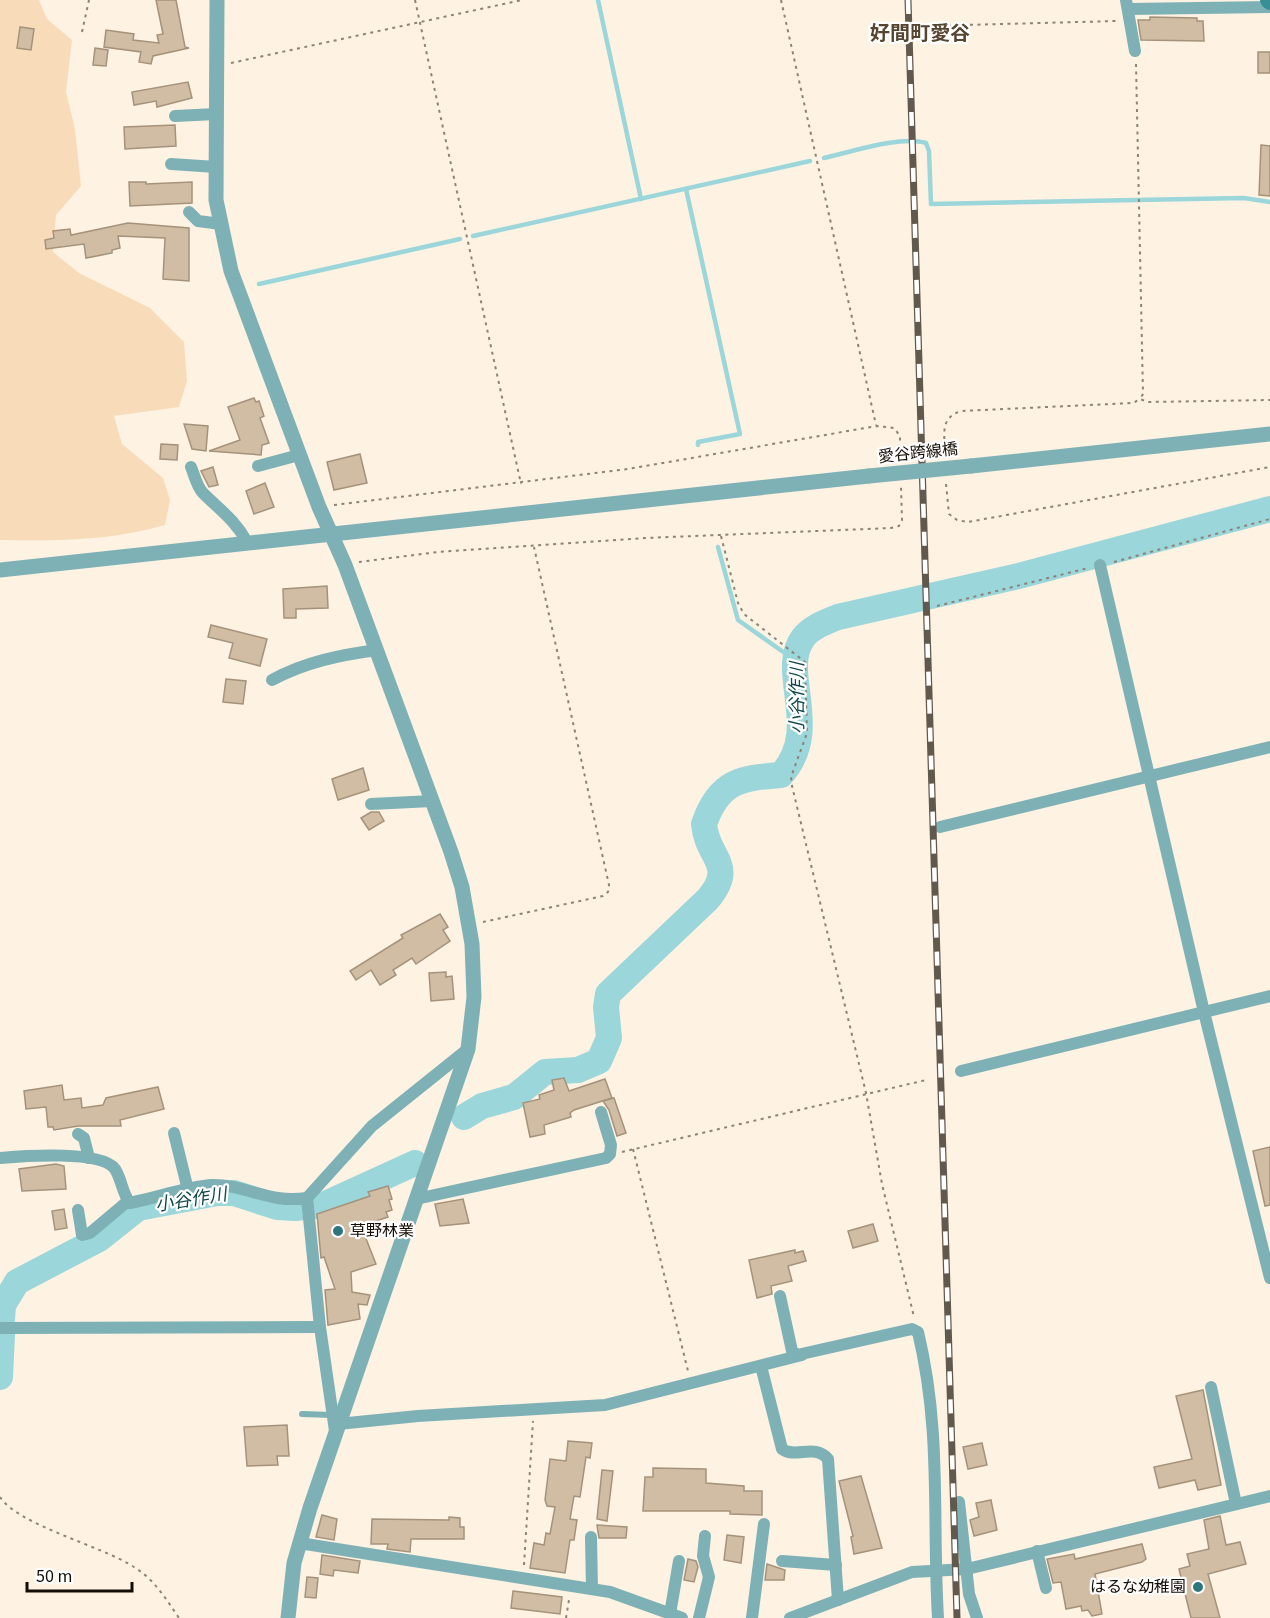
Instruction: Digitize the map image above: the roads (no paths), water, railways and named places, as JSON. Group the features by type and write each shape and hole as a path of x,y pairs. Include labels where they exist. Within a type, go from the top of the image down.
{"street":[{"path":"217,0 216,200 231,271 299,455 345,565 377,650 462,887 475,975 472,1031 468,1049 335,1423 294,1563 288,1618"},
{"path":"1135,51 1128,10 1270,7"},
{"path":"175,116 216,114"},
{"path":"171,164 216,167"},
{"path":"189,212 198,221 221,224"},
{"name":"愛谷跨線橋","path":"0,570 1270,434"},
{"path":"258,466 299,455"},
{"path":"191,467 201,492 227,513 247,542"},
{"path":"1100,566 1204,1012 1266,1246 1270,1278"},
{"path":"272,680 308,664 348,654 377,650"},
{"path":"940,827 1270,747"},
{"path":"371,804 432,801"},
{"path":"961,1071 1270,996"},
{"path":"335,1423 320,1327 308,1205 372,1126 468,1049"},
{"path":"416,1199 604,1159 610,1154 611,1145 601,1112"},
{"path":"174,1133 188,1191"},
{"path":"78,1134 84,1138 89,1158"},
{"path":"0,1158 105,1160 114,1168 128,1201"},
{"path":"128,1201 130,1203 211,1185 232,1187 270,1198 291,1200 308,1205"},
{"path":"78,1210 82,1235 90,1233 128,1201"},
{"path":"780,1296 792,1351 802,1355"},
{"path":"0,1328 320,1327"},
{"path":"335,1423 605,1405 912,1329 918,1332 930,1386 935,1434 937,1504 935,1569 938,1618"},
{"path":"761,1366 782,1449 791,1453 811,1450 828,1459 838,1599"},
{"path":"1211,1387 1236,1504"},
{"path":"790,1618 897,1577 935,1569 967,1569 1270,1496"},
{"path":"959,1502 969,1594 977,1618"},
{"path":"752,1618 764,1524"},
{"path":"699,1618 709,1576 703,1556 705,1536"},
{"path":"591,1537 592,1588"},
{"path":"299,1543 592,1588 610,1592 676,1616 679,1561"},
{"path":"1037,1551 1046,1588"},
{"path":"782,1561 836,1565"}],"lane":[{"path":"302,1414 335,1423"}],"waterway":[{"path":"598,0 641,199"},
{"path":"824,158 903,141 926,143 929,151 931,204 1244,198 1270,202"},
{"path":"473,236 810,161"},
{"path":"686,189 740,434 698,442 698,445"},
{"path":"259,284 460,239"},
{"name":"小谷作川","path":"464,1117 482,1106 514,1097 545,1072 578,1070 599,1061 609,1038 606,1007 608,994 708,899 716,887 720,869 706,836 704,824 717,799 724,790 743,780 781,775 793,757 799,739 800,720 795,667 797,652 803,638 810,631 838,617 1019,576 1270,509"},
{"path":"718,547 738,620 796,661"},
{"name":"小谷作川","path":"2,1319 3,1305 17,1282 99,1239 138,1208 217,1193 234,1193 277,1207 323,1205 415,1163"},
{"name":"小谷作川","path":"0,1377 2,1335"}],"railway":[{"path":"908,0 957,1618"}],"place":[{"name":"草野林業","path":"338,1231"},
{"name":"はるな幼稚園","path":"1198,1587"}],"district":[{"name":"好間町愛谷","path":"920,34"}]}
